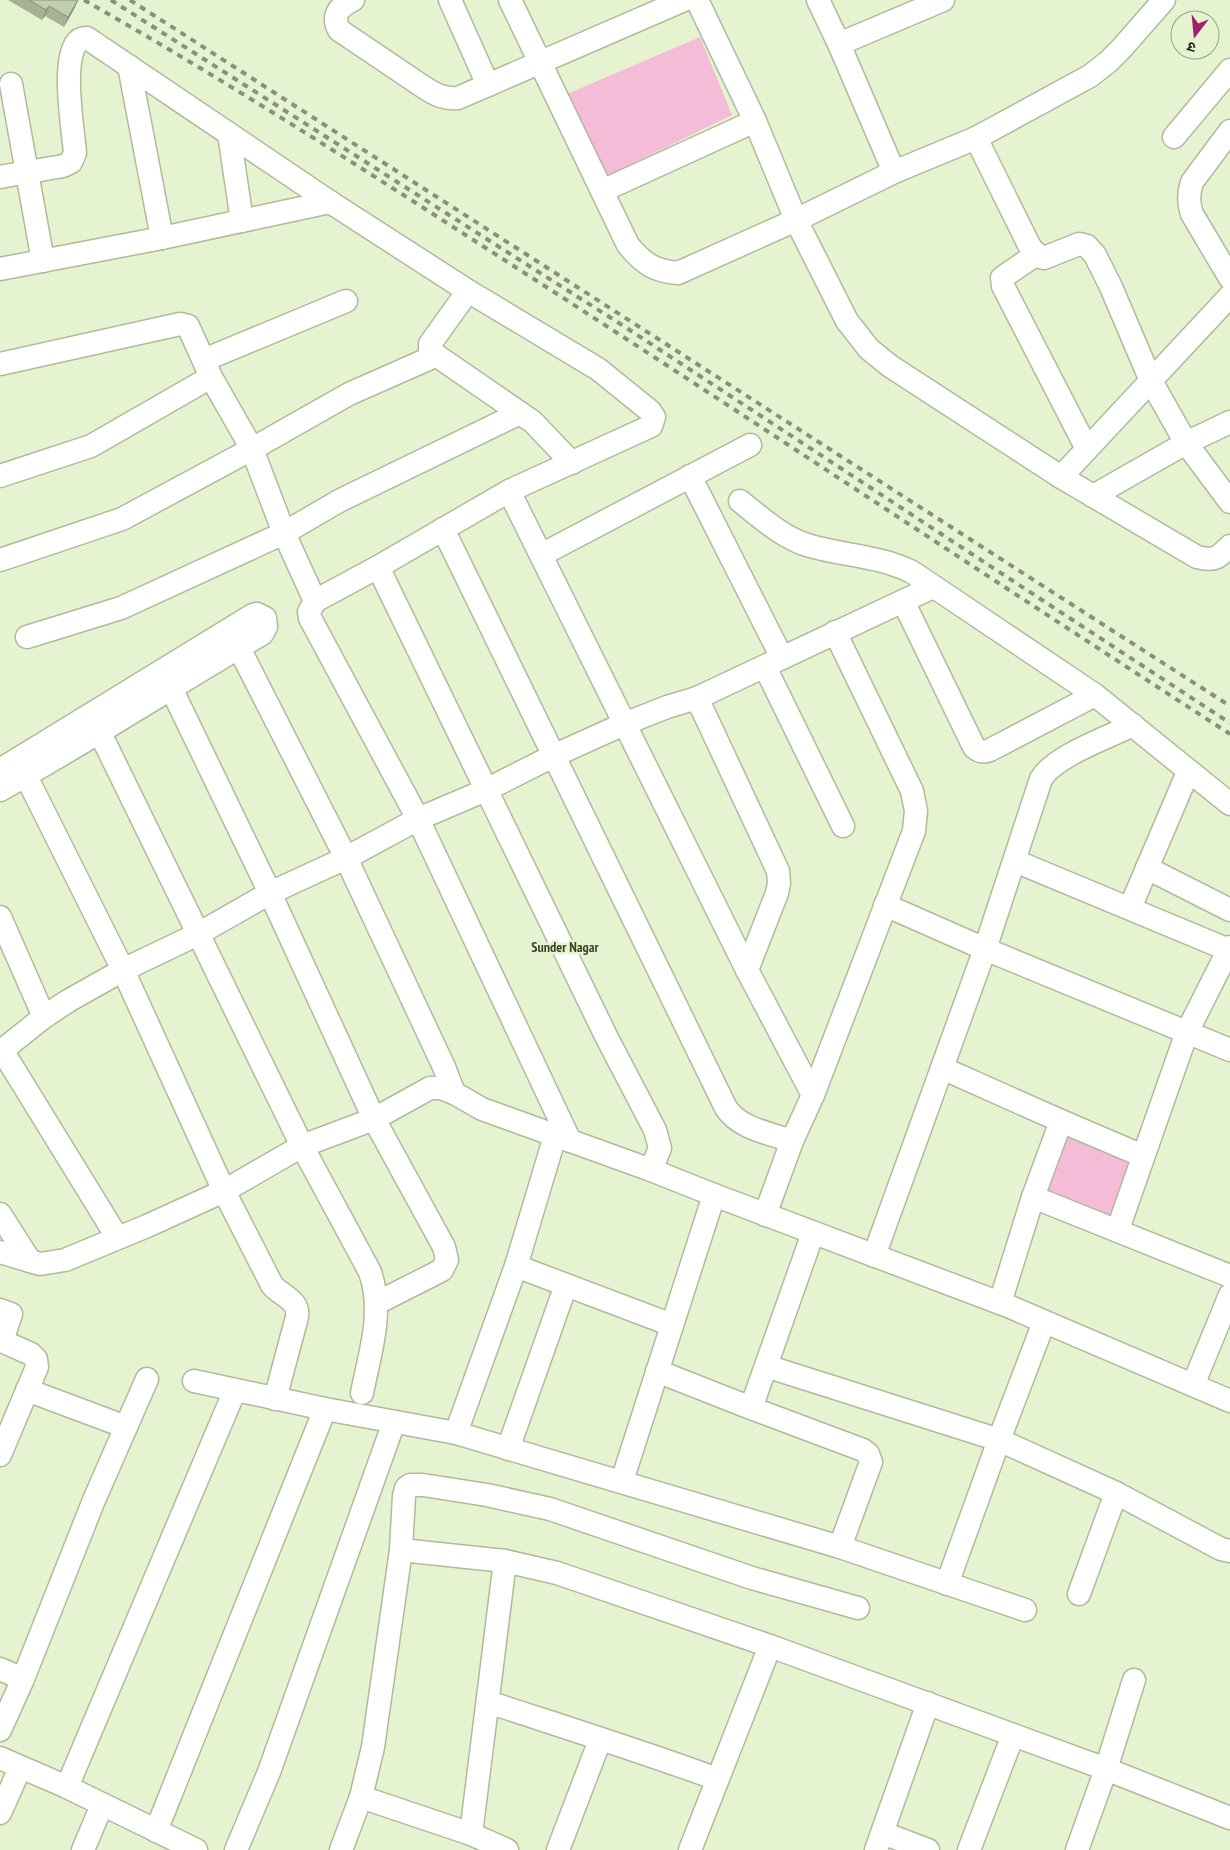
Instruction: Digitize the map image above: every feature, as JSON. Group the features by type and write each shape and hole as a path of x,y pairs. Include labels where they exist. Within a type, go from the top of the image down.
{"street":[{"path":"353,0 342,5 339,10 335,23 339,30 425,88 447,99 458,98 684,0"},
{"path":"450,0 488,84"},
{"path":"510,0 628,246 641,260 654,268 665,272 678,273 796,220 894,172 976,138 1090,76 1121,49 1152,4"},
{"path":"696,0 755,121 796,220 847,321 869,350 890,366 1061,477 1197,556 1210,560 1216,558 1230,546"},
{"path":"818,0 894,172"},
{"path":"839,44 943,0"},
{"path":"0,177 63,166 74,158 68,77 69,62 76,43 80,39 87,38 96,42 330,202 468,291 598,369 650,411 654,417 651,426 509,491 315,601 311,606 310,618 418,819 562,1139 456,1433"},
{"path":"129,66 162,238"},
{"path":"1174,136 1230,70"},
{"path":"11,84 43,261"},
{"path":"602,191 755,121"},
{"path":"1230,131 1192,182 1189,193 1189,205 1192,214 1230,278"},
{"path":"230,134 242,220"},
{"path":"976,138 1029,245 1036,254 1044,258 1079,244 1087,246 1095,255 1112,287 1152,381 1186,443 1230,502"},
{"path":"0,269 162,238 330,202"},
{"path":"1036,254 1006,275 1002,281 1003,286 1087,449"},
{"path":"468,291 429,347 430,351 533,422 572,463"},
{"path":"1061,477 1230,296"},
{"path":"0,476 90,446 207,368 346,301"},
{"path":"0,364 184,324 190,331 207,368 252,449 284,533 315,601"},
{"path":"0,560 122,519 349,394 435,356"},
{"path":"27,637 121,608 284,533 339,501 520,413"},
{"path":"1093,496 1186,443 1230,422"},
{"path":"541,555 750,445"},
{"path":"690,476 773,662 843,826"},
{"path":"509,491 747,970 813,1095"},
{"path":"740,500 770,524 788,536 807,545 898,565 912,572 1095,695 1230,804"},
{"path":"443,529 726,1108 732,1117 740,1123 792,1141"},
{"path":"378,567 607,1038 655,1130 660,1148 651,1170"},
{"path":"117,1237 1,1051 44,1017 68,1001 123,970 198,934 270,893 346,858 418,819 486,790 553,756 624,724 667,707 697,698 933,587"},
{"path":"902,601 974,747 978,750 985,752 990,750 1095,695"},
{"path":"0,770 254,615 261,615 265,618 266,624 262,634 100,733 0,790"},
{"path":"765,1215 792,1141 813,1095 914,831 916,811 904,773 835,632"},
{"path":"238,648 346,858 444,1067 454,1093"},
{"path":"171,688 270,893 374,1119 444,1247 447,1256 446,1264 442,1270 377,1303"},
{"path":"697,698 778,871 779,883 777,893 747,970"},
{"path":"874,1256 985,949 1041,779 1044,773 1069,756 1134,725"},
{"path":"100,733 302,1146 370,1272 375,1286 377,1303 376,1321 362,1393"},
{"path":"1130,908 1188,772"},
{"path":"26,776 123,970 224,1191 272,1285 277,1291 293,1301 297,1307 275,1399"},
{"path":"1015,861 1229,948 1187,1032 1118,1229"},
{"path":"1148,868 1230,910"},
{"path":"885,905 985,949 1230,1050"},
{"path":"3,929 44,1017"},
{"path":"942,1068 1143,1156"},
{"path":"0,1252 45,1264 65,1260 224,1191 302,1146 374,1119 430,1088 441,1088 482,1109 651,1170 1000,1303 1230,1401"},
{"path":"1000,1303 1033,1197 1060,1121"},
{"path":"622,1481 714,1195"},
{"path":"1033,1197 1118,1229 1230,1276"},
{"path":"0,1214 30,1261"},
{"path":"750,1408 813,1232"},
{"path":"516,1266 672,1324"},
{"path":"508,1448 566,1285"},
{"path":"1193,1385 1230,1295"},
{"path":"0,1310 12,1314 1,1341 31,1354 36,1358 37,1367 0,1455"},
{"path":"947,1584 1044,1322"},
{"path":"766,1366 999,1440 1116,1492 1221,1549 1230,1551"},
{"path":"658,1371 863,1450 871,1458 840,1547"},
{"path":"0,1730 23,1679 94,1500 147,1379"},
{"path":"194,1381 325,1409 456,1433 840,1547 1025,1610"},
{"path":"27,1390 126,1427"},
{"path":"67,1788 235,1390"},
{"path":"156,1831 325,1409"},
{"path":"236,1850 269,1772 394,1422"},
{"path":"341,1850 361,1797 373,1747 401,1550 404,1496 406,1488 410,1485 423,1485 487,1495 550,1509 752,1578 858,1608"},
{"path":"1079,1594 1116,1492"},
{"path":"401,1550 506,1561 556,1573 770,1646 928,1703 1106,1769 1230,1818"},
{"path":"471,1834 506,1561"},
{"path":"690,1850 770,1646"},
{"path":"0,1669 23,1679"},
{"path":"1077,1850 1106,1769 1134,1680"},
{"path":"488,1702 600,1740 653,1755 717,1779"},
{"path":"928,1703 879,1841 928,1850"},
{"path":"969,1850 1013,1735"},
{"path":"558,1850 600,1740"},
{"path":"0,1758 156,1831 186,1848"},
{"path":"0,1813 20,1768"},
{"path":"361,1797 471,1834 507,1850"},
{"path":"82,1850 102,1805"}],"shaded area":[{"path":"700,37 732,115 605,177 567,94"},
{"path":"1061,1128 1136,1159 1109,1223 1038,1194"}],"building":[{"path":"29,0 78,0 68,17 49,6 46,10"}],"railway":[{"path":"84,0 256,102 425,209 1230,734"},
{"path":"111,0 622,325 1230,723"},
{"path":"130,0 1230,706"}],"district":[{"name":"Sunder Nagar","path":"565,947"}]}
